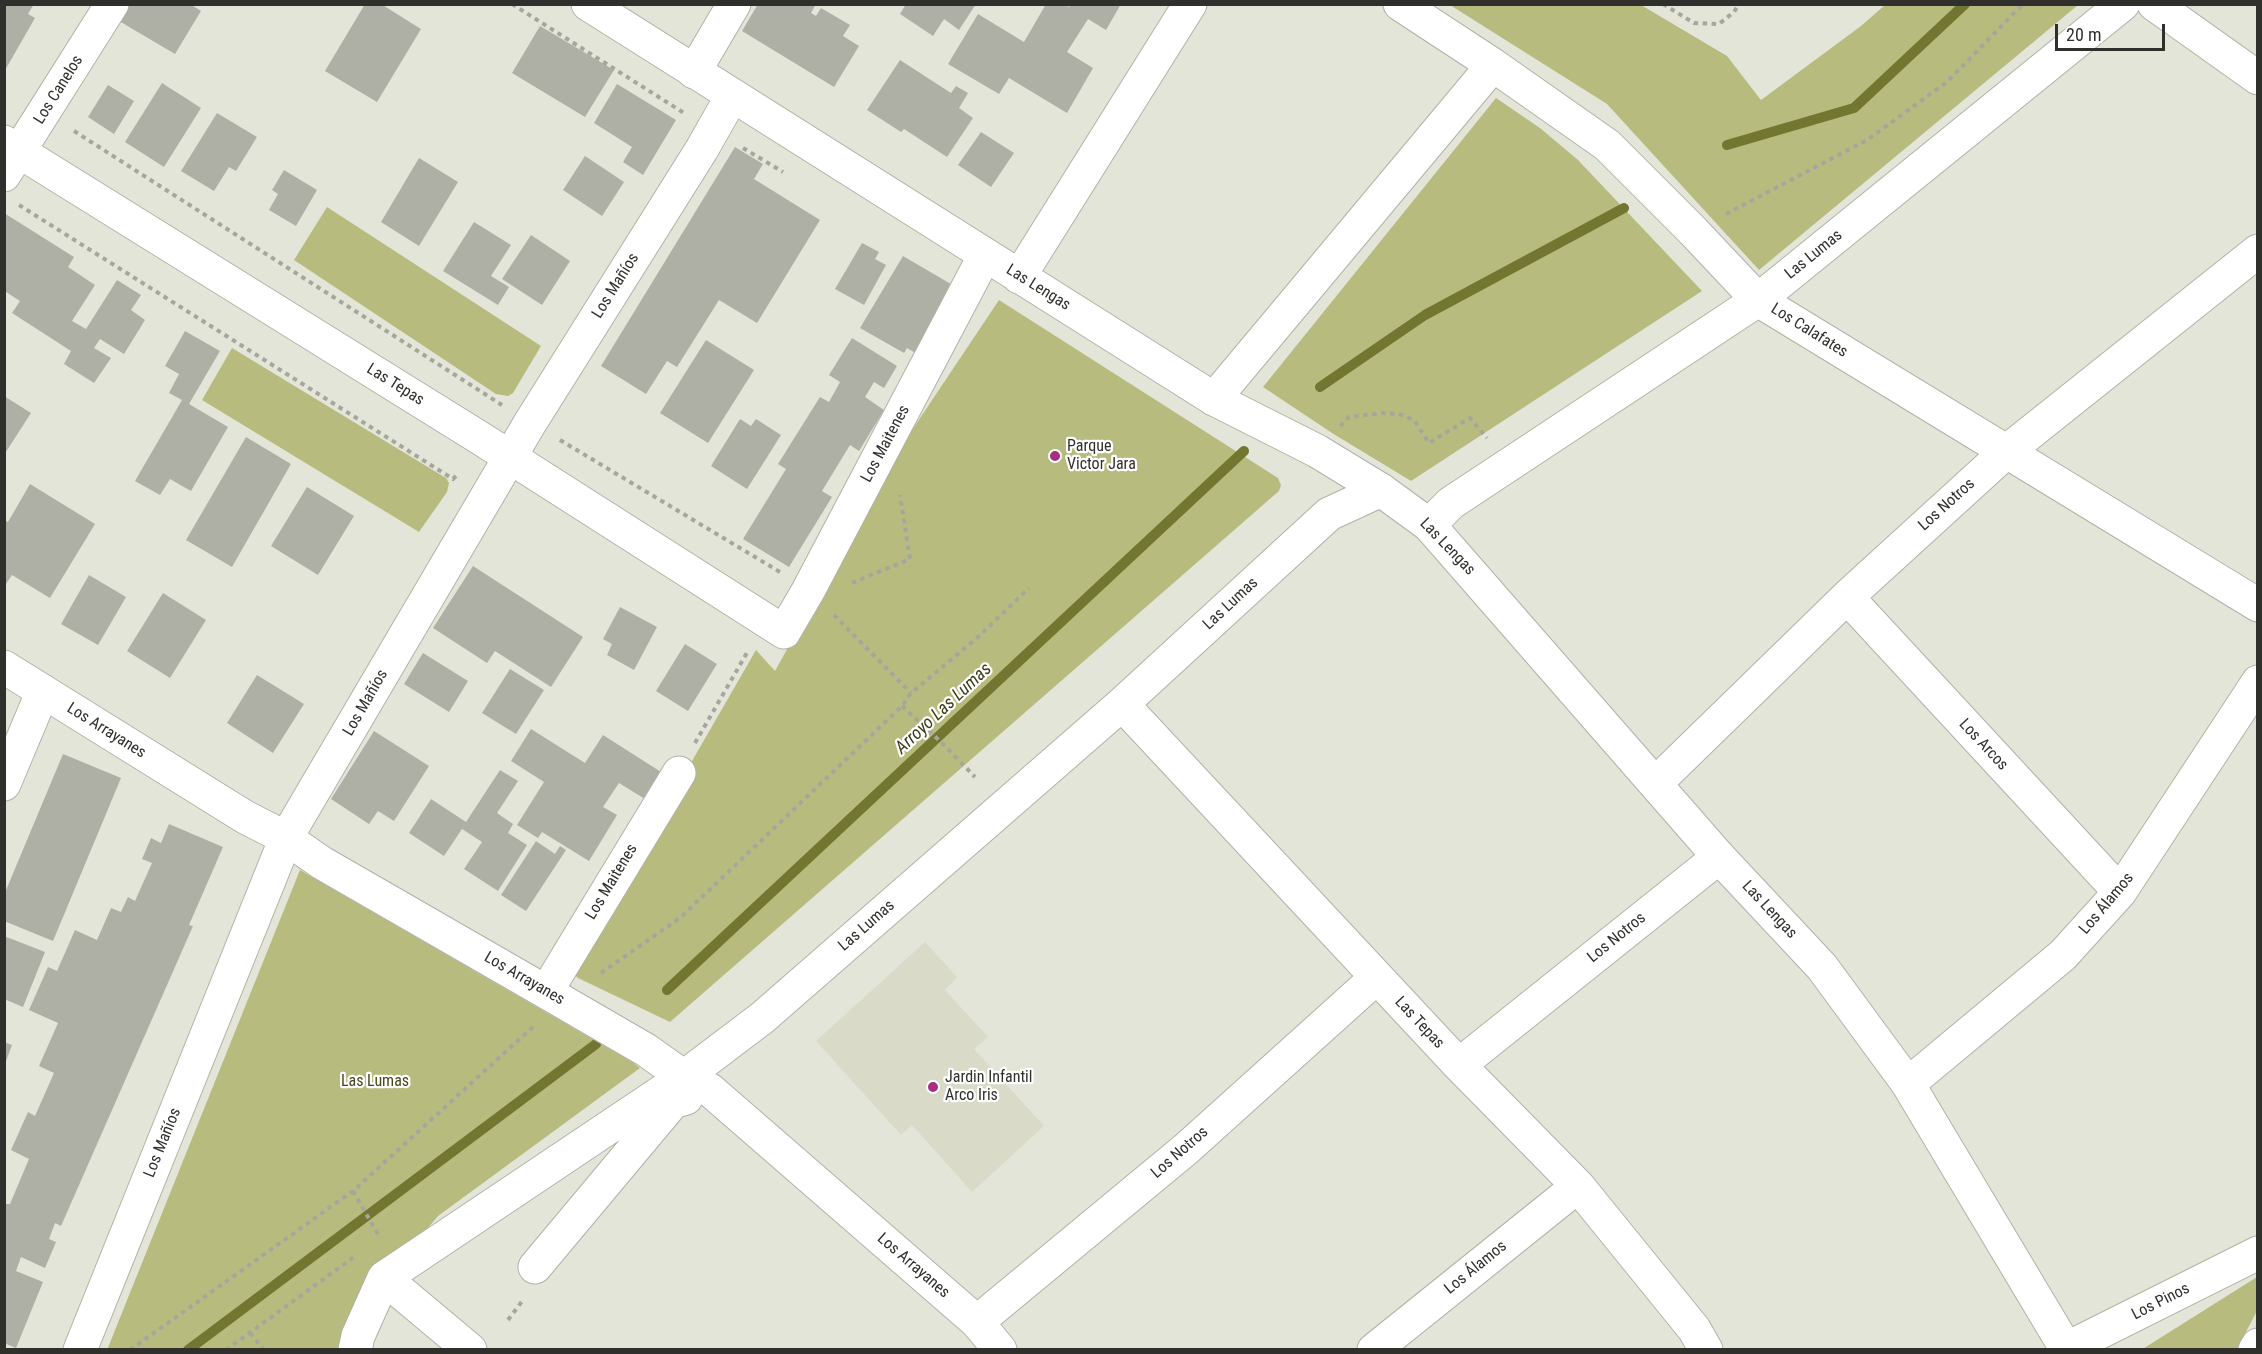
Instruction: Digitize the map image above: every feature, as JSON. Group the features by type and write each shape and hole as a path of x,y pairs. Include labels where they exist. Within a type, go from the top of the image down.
{"street":[{"name":"Los Canelos","path":"10,156 112,4"},
{"name":"Las Lengas","path":"588,4 1214,399 1317,452 1381,490 1430,525 1719,857 1822,967 1908,1084 2066,1349"},
{"path":"694,72 734,4"},
{"path":"1019,277 1190,4"},
{"name":"Los Calafates","path":"1400,4 1493,64 1607,145 1758,300 2258,605"},
{"name":"Las Lumas","path":"1430,525 1451,503 1758,300 2123,4"},
{"path":"2154,4 2258,78"},
{"path":"1214,399 1493,64"},
{"name":"Los Mañíos","path":"80,1350 286,838 511,457 732,96"},
{"name":"Las Tepas","path":"10,156 511,457 775,626"},
{"name":"Los Notros","path":"1656,783 1847,597 2006,452 2258,251"},
{"name":"Los Maitenes","path":"775,626 808,591 985,255"},
{"name":"Las Lumas","path":"384,1278 697,1083 762,1018 1122,704 1329,514 1381,490"},
{"name":"Los Arcos","path":"1847,597 2120,892"},
{"name":"Los Arrayanes","path":"4,667 245,817 286,838 322,863 554,996 697,1083 978,1322 1000,1350"},
{"name":"Los Álamos","path":"1908,1084 2063,955 2120,892 2258,682"},
{"path":"4,784 43,691"},
{"name":"Las Tepas","path":"1122,704 1459,1065 1578,1186 1694,1329 1706,1350"},
{"name":"Los Maitenes","path":"554,996 679,773"},
{"name":"Los Notros","path":"1459,1065 1719,857"},
{"name":"Los Notros","path":"978,1322 1186,1149 1377,977"},
{"path":"532,1280 673,1102 697,1083"},
{"name":"Los Álamos","path":"1374,1350 1578,1186"},
{"name":"Los Pinos","path":"2066,1349 2258,1253"},
{"path":"355,1350 358,1336 384,1278 470,1350"},
{"path":"2255,1350 2258,1344"}],"path":[{"path":"512,4 691,117"},
{"path":"1662,4 1694,23 1719,24 1734,12 1739,4"},
{"path":"1693,231 1867,141 1947,82 2023,4"},
{"path":"64,125 499,404 506,403"},
{"path":"733,142 784,173"},
{"path":"1336,430 1349,417 1382,413 1399,414 1414,420 1429,443 1470,418 1490,441"},
{"path":"551,435 789,578 775,626 679,773"},
{"path":"848,585 910,559 898,484"},
{"path":"130,1350 353,1191 554,996 680,918 902,706 911,693 976,639 1029,588"},
{"path":"833,614 911,693"},
{"path":"902,706 942,742 975,777"},
{"path":"353,1191 379,1237 386,1245"},
{"path":"226,1350 361,1252"},
{"path":"507,1320 532,1280"},
{"path":"250,1333 264,1350"}],"shaded area":[{"name":"Jardin Infantil Arco Iris","path":"925,942 957,977 945,990 988,1037 974,1049 1044,1126 972,1192 912,1125 901,1135 816,1041"}],"green space":[{"path":"1450,5 1641,5 1727,56 1761,100 1861,26 1885,5 2078,5 1759,270 1607,104"},
{"path":"1496,98 1540,128 1578,160 1702,291 1411,481 1332,433 1263,387"},
{"path":"327,207 541,346 513,393 508,396 496,394 294,260"},
{"name":"Parque Victor Jara","path":"999,300 1278,478 1281,485 1279,491 670,1022 578,978 571,971 756,650 775,671 892,460"},
{"path":"232,348 446,478 449,483 447,492 419,532 202,400"},
{"name":"Las Lumas","path":"300,870 640,1068 438,1216 361,1307 352,1349 107,1350"},
{"path":"2257,1277 2257,1311 2237,1349 2141,1350"}],"building":[{"path":"4,4 34,4 28,14 35,18 4,72"},
{"path":"129,4 190,4 201,11 175,54 119,21"},
{"path":"365,4 381,4 421,29 377,102 325,71"},
{"path":"758,4 816,4 811,13 816,16 821,8 850,25 843,36 859,46 834,87 742,31"},
{"path":"906,4 976,4 959,30 944,19 933,36 900,14"},
{"path":"1046,4 1064,4 1069,7 1070,4 1121,4 1106,30 1088,19 1067,52 1093,68 1067,113 1009,78 999,94 948,64 978,14 1024,42"},
{"path":"540,26 614,70 585,117 512,73"},
{"path":"900,60 951,93 956,86 968,93 959,108 973,118 947,157 904,129 901,132 867,110"},
{"path":"162,83 201,108 164,167 125,142"},
{"path":"617,84 676,120 643,175 623,162 632,147 594,123"},
{"path":"108,85 134,101 114,134 88,117"},
{"path":"217,113 257,137 236,171 229,167 214,191 181,171"},
{"path":"981,132 1014,153 991,187 958,165"},
{"path":"735,147 763,164 754,179 820,220 757,323 719,300 677,367 667,361 646,394 601,366"},
{"path":"585,156 624,182 602,216 563,190"},
{"path":"419,158 458,182 419,246 381,222"},
{"path":"284,170 317,190 296,226 269,210 278,194 272,190"},
{"path":"4,213 74,257 68,267 95,285 72,321 86,329 117,280 141,295 131,310 145,320 124,354 100,339 94,348 111,358 94,383 64,364 71,351 12,313 20,301 6,292 4,294"},
{"path":"474,222 511,245 491,276 509,287 498,305 443,271"},
{"path":"531,235 570,261 542,305 502,279"},
{"path":"862,243 879,252 875,259 886,265 864,305 835,289"},
{"path":"903,256 956,287 917,354 907,348 904,353 860,328"},
{"path":"185,331 220,351 189,404 228,427 191,491 170,479 160,495 135,481 182,400 169,393 179,374 165,366"},
{"path":"852,338 897,366 884,388 874,382 865,397 884,410 859,451 850,445 822,491 832,497 789,567 743,539 786,469 778,464 820,397 829,402 840,382 829,375"},
{"path":"706,340 754,370 708,443 660,413"},
{"path":"4,396 31,413 4,455"},
{"path":"740,419 751,426 756,419 781,435 747,489 711,466"},
{"path":"246,437 291,464 232,567 186,540"},
{"path":"30,484 95,524 50,598 12,575 6,584 4,583 4,520 8,522"},
{"path":"307,487 354,516 318,575 271,546"},
{"path":"473,566 583,637 551,687 495,651 487,663 433,628"},
{"path":"89,575 126,597 98,645 61,624"},
{"path":"163,593 206,620 170,678 127,651"},
{"path":"620,607 657,627 634,670 607,655 612,644 603,639"},
{"path":"685,644 717,664 688,711 656,691"},
{"path":"423,653 468,681 449,712 404,684"},
{"path":"510,669 544,690 516,734 482,713"},
{"path":"257,675 304,704 273,753 227,723"},
{"path":"531,729 585,763 603,735 661,772 645,799 619,783 603,807 617,815 589,861 542,832 538,838 517,825 544,782 511,761"},
{"path":"374,731 429,766 394,821 378,811 369,824 331,799"},
{"path":"63,754 121,778 53,941 4,921 4,895"},
{"path":"500,770 518,781 497,813 513,824 508,833 527,845 498,891 464,869 482,842 462,829 444,856 409,833 431,799 466,822"},
{"path":"169,824 223,847 189,925 193,926 61,1226 55,1223 49,1239 56,1242 45,1268 21,1257 16,1271 43,1282 16,1348 4,1343 4,1204 10,1204 29,1159 11,1150 28,1112 35,1116 54,1073 39,1066 58,1023 29,1010 48,967 57,971 75,930 97,940 111,908 121,912 128,897 135,901 152,863 142,859 151,838 161,843"},
{"path":"536,841 555,854 560,846 566,850 526,911 501,895"},
{"path":"4,936 45,952 23,1007 4,999"},
{"path":"4,1042 12,1045 5,1064 4,1064"}],"waterway":[{"path":"1727,145 1854,108 1965,4"},
{"path":"1320,387 1425,315 1624,208"},
{"name":"Arroyo Las Lumas","path":"667,990 1244,451"},
{"path":"188,1350 596,1044"}],"place":[{"name":"Parque Victor Jara","path":"1055,456"},
{"name":"Jardin Infantil Arco Iris","path":"933,1087"}]}
